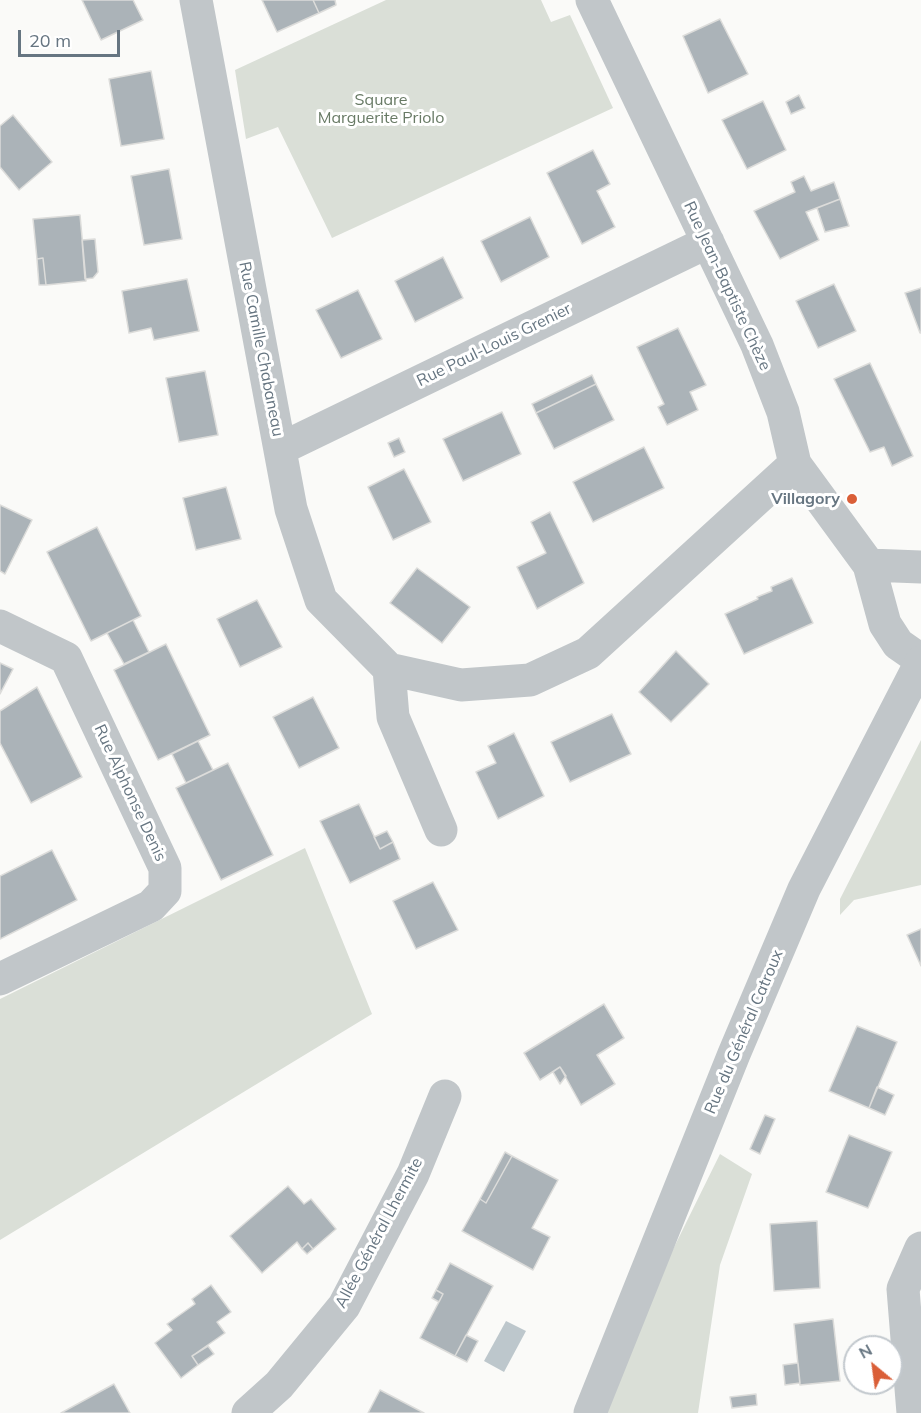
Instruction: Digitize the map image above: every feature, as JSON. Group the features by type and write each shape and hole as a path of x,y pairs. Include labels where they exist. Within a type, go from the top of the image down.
{"street":[{"name":"Rue Camille Chabaneau","path":"196,0 291,509 321,600 389,669"},
{"name":"Rue Jean-Baptiste Chèze","path":"592,0 757,345 783,412 795,464 869,565 885,624 898,644 921,661"},
{"name":"Rue Paul-Louis Grenier","path":"280,449 708,242"},
{"path":"441,830 393,717 389,669 461,685 530,680 588,653 795,464"},
{"path":"869,565 921,567"},
{"name":"Rue Alphonse Denis","path":"0,626 66,658 165,868 165,891 151,906 0,979"},
{"name":"Rue du Général Catroux","path":"590,1413 730,1065 804,889 921,661"},
{"name":"Allée Général Lhermite","path":"248,1413 279,1385 344,1306 413,1174 445,1096"},
{"path":"913,1413 903,1289 921,1248"}],"green space":[{"name":"Square Marguerite Priolo","path":"386,0 541,0 551,22 570,15 613,108 332,238 278,127 246,139 235,70"},
{"path":"921,740 921,885 854,900 840,915 840,899"},
{"path":"305,848 372,1014 0,1240 0,999"},
{"path":"720,1154 752,1174 720,1265 698,1413 601,1413 650,1296"}],"shaded area":[{"path":"506,1321 526,1331 504,1372 484,1361"}],"building":[{"path":"82,0 133,0 143,20 101,40"},
{"path":"262,0 313,0 319,13 277,32"},
{"path":"313,0 335,0 336,5 319,13"},
{"path":"720,19 748,74 708,93 683,36"},
{"path":"151,71 164,139 121,146 109,79"},
{"path":"799,95 805,108 791,114 786,102"},
{"path":"763,101 786,150 747,169 722,120"},
{"path":"13,115 52,162 19,190 0,167 0,126"},
{"path":"593,150 610,184 597,191 615,227 582,244 547,173"},
{"path":"169,169 182,239 144,245 131,176"},
{"path":"804,176 811,191 834,182 840,199 806,212 819,240 780,259 754,211 795,192 791,182"},
{"path":"840,199 849,226 825,232 817,208"},
{"path":"80,215 86,281 46,285 43,258 37,259 33,219"},
{"path":"530,217 549,257 501,282 481,241"},
{"path":"95,239 98,272 93,278 85,279 82,240"},
{"path":"443,257 463,298 415,322 395,281"},
{"path":"43,258 46,285 39,285 37,259"},
{"path":"187,279 199,331 154,340 151,328 129,333 122,291"},
{"path":"834,284 856,331 818,348 796,301"},
{"path":"921,288 921,333 920,333 905,293"},
{"path":"358,290 382,339 341,358 316,310"},
{"path":"678,328 706,385 690,392 698,410 667,425 658,407 664,404 637,347"},
{"path":"870,363 913,456 892,466 884,447 870,452 834,379"},
{"path":"205,371 218,435 179,442 166,378"},
{"path":"592,375 596,384 536,413 532,404"},
{"path":"596,384 614,420 554,449 536,413"},
{"path":"502,412 521,454 463,481 443,439"},
{"path":"399,438 405,452 394,457 388,443"},
{"path":"644,447 664,488 593,522 573,482"},
{"path":"404,469 431,522 393,540 368,487"},
{"path":"226,487 241,539 196,550 183,498"},
{"path":"0,505 32,520 5,574 0,571"},
{"path":"550,512 584,583 537,609 517,567 546,553 531,522"},
{"path":"97,527 141,616 91,641 47,552"},
{"path":"417,568 470,607 442,643 390,603"},
{"path":"792,578 813,623 744,654 725,614 758,599 757,597 772,591 771,587"},
{"path":"257,600 282,647 240,667 217,619"},
{"path":"133,620 149,652 124,664 107,633"},
{"path":"166,644 210,735 158,760 114,670"},
{"path":"676,651 709,684 671,722 639,692"},
{"path":"0,663 13,669 0,694"},
{"path":"37,687 82,777 31,803 0,743 0,711"},
{"path":"313,697 339,748 299,768 273,717"},
{"path":"612,714 631,754 570,782 551,742"},
{"path":"514,733 544,796 498,819 476,772 496,763 488,746"},
{"path":"198,741 213,770 186,783 172,754"},
{"path":"228,763 273,855 221,880 176,788"},
{"path":"359,804 380,849 393,842 400,859 350,883 320,821"},
{"path":"387,831 393,842 380,849 374,837"},
{"path":"52,850 77,900 0,939 0,876"},
{"path":"433,882 458,930 416,949 393,901"},
{"path":"921,929 921,966 907,935"},
{"path":"604,1004 624,1038 597,1055 615,1084 581,1105 560,1067 540,1080 524,1053"},
{"path":"857,1026 897,1042 869,1108 829,1091"},
{"path":"560,1067 566,1076 560,1084 553,1072"},
{"path":"877,1087 894,1095 885,1115 869,1108"},
{"path":"765,1115 775,1119 760,1154 750,1149"},
{"path":"849,1135 892,1152 868,1208 826,1192"},
{"path":"505,1152 512,1156 486,1203 480,1199"},
{"path":"512,1156 558,1180 532,1228 550,1237 533,1270 462,1231 480,1199 486,1203"},
{"path":"288,1186 304,1204 311,1199 336,1229 313,1249 308,1243 302,1249 297,1242 262,1273 230,1236"},
{"path":"817,1221 820,1288 774,1291 770,1224"},
{"path":"308,1243 313,1249 307,1254 302,1249"},
{"path":"450,1263 493,1286 455,1356 420,1338 443,1294 436,1290"},
{"path":"211,1285 231,1312 217,1322 225,1333 192,1356 198,1365 181,1378 155,1343 172,1330 167,1324 195,1304 192,1299"},
{"path":"436,1290 443,1294 439,1302 432,1298"},
{"path":"833,1319 840,1381 800,1385 794,1324"},
{"path":"466,1335 478,1341 467,1362 455,1356"},
{"path":"208,1346 214,1354 198,1365 192,1356"},
{"path":"798,1363 800,1383 785,1385 783,1365"},
{"path":"114,1384 130,1413 61,1413"},
{"path":"380,1390 424,1413 368,1413"},
{"path":"756,1394 757,1405 732,1408 730,1397"}],"place":[{"name":"Villagory","path":"852,499"}]}
